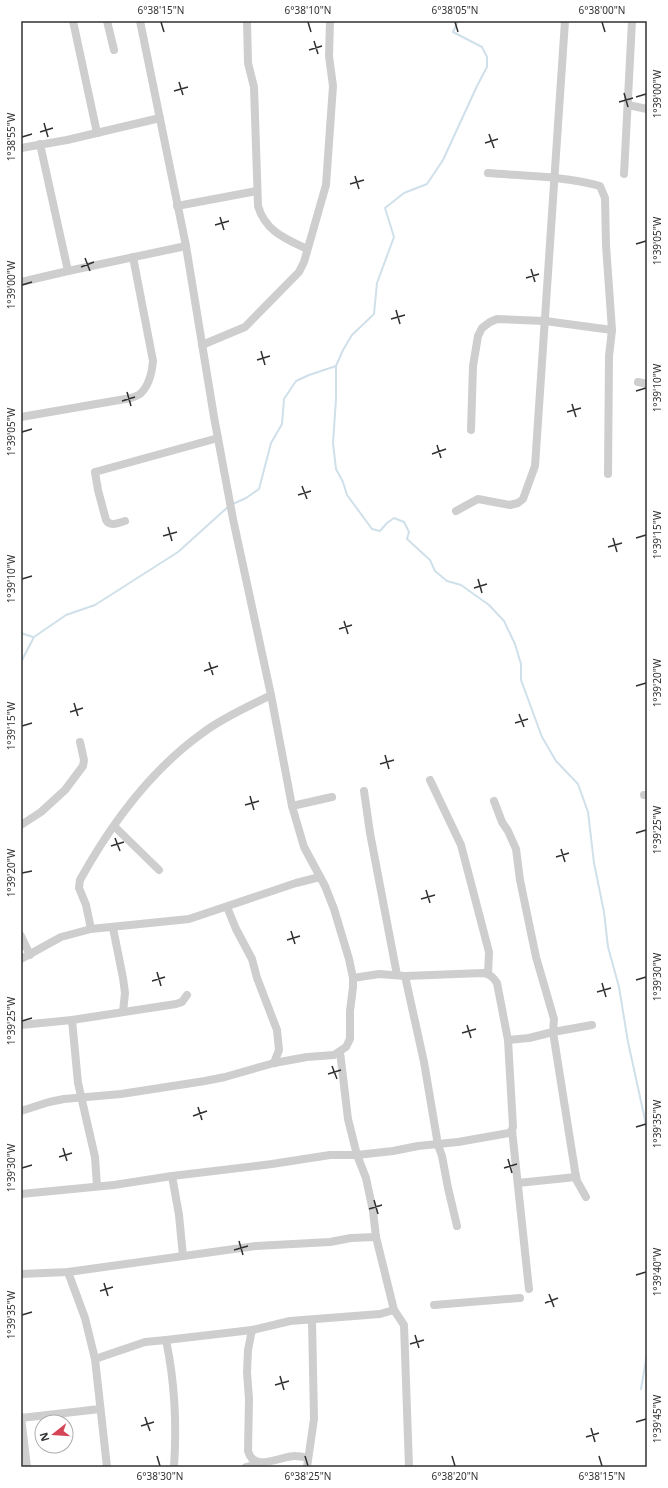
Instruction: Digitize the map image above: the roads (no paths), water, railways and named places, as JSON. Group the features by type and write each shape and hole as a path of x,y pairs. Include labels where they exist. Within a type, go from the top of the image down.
{"street":[{"path":"73,21 97,132"},
{"path":"106,21 114,50"},
{"path":"21,1111 49,1102 121,1094 205,1081 274,1063 307,1057 334,1055 346,1047 350,1039 350,1011 353,978 348,953 334,909 320,877 304,847 292,806 271,695 232,519 186,246 140,21"},
{"path":"247,21 248,63 254,87 257,191 260,212 267,225 283,238 307,249"},
{"path":"202,345 245,328 299,272 323,201 328,173 333,86 329,56 330,21"},
{"path":"456,511 478,499 510,505 518,503 523,499 535,466 565,21"},
{"path":"624,174 632,21"},
{"path":"628,105 647,109"},
{"path":"21,148 160,118"},
{"path":"40,144 68,271"},
{"path":"488,173 590,183 600,186 605,198 606,245 612,330 609,356 608,474"},
{"path":"177,206 257,191"},
{"path":"21,282 186,246"},
{"path":"21,417 130,398 140,394 146,386 152,373 154,361 133,257"},
{"path":"471,430 473,366 478,336 482,328 490,322 497,319 545,321 612,330"},
{"path":"638,382 647,384"},
{"path":"125,520 111,525 108,524 98,490 95,472 218,438"},
{"path":"91,929 87,909 79,888 80,880 122,812 155,774 204,732 231,715 271,695"},
{"path":"21,825 41,812 65,790 83,766 84,760 80,742"},
{"path":"430,780 461,845 489,952 488,974"},
{"path":"364,791 370,832 401,975 424,1062 438,1145 442,1156 457,1226"},
{"path":"292,806 332,797"},
{"path":"494,801 518,856 520,880 536,957 554,1019 553,1032 576,1177 586,1197"},
{"path":"114,826 159,870"},
{"path":"21,959 61,937 91,929 113,928 189,919 320,877"},
{"path":"227,907 252,958 254,970 277,1030 279,1050 274,1063"},
{"path":"113,928 123,978 123,1012"},
{"path":"21,936 30,955"},
{"path":"353,978 379,974 401,975 483,973 492,976 497,983 508,1040 512,1130 529,1289"},
{"path":"21,1025 72,1020 176,1004 182,1002 187,995"},
{"path":"72,1020 78,1083 95,1157 97,1186"},
{"path":"508,1040 528,1038 592,1025"},
{"path":"340,1052 348,1119 356,1154 366,1178 373,1211 376,1237 394,1310 404,1325 409,1467"},
{"path":"21,1194 114,1185 330,1155 356,1154 438,1145 508,1133 512,1130"},
{"path":"172,1176 179,1214 183,1256"},
{"path":"518,1183 576,1177"},
{"path":"21,1274 68,1272 256,1246 330,1242 351,1238 376,1237"},
{"path":"68,1272 85,1318 95,1359 107,1467"},
{"path":"434,1305 520,1298"},
{"path":"95,1359 145,1342 252,1330 290,1321 380,1314 394,1310"},
{"path":"307,1467 314,1419 312,1320"},
{"path":"252,1330 248,1350 248,1451 251,1460 261,1462"},
{"path":"166,1340 174,1382 176,1433 174,1467"},
{"path":"26,1467 21,1417 100,1409"},
{"path":"246,1467 261,1462 295,1456 308,1458"}],"waterway":[{"path":"233,504 246,498 259,489 271,443 282,424 284,399 296,381 336,366 352,335 374,314 377,283 394,237 385,208 404,193 427,184 443,160 487,67 487,57 482,47 453,32 458,21"},
{"path":"336,366 336,399 333,443 336,469 343,482 347,495 372,529 380,531 394,518 404,522 409,532 407,539 430,560 435,571 447,581 461,585 489,605 504,621 515,644 521,664 521,680 542,737 556,761 578,784 588,812 594,863 604,912 608,947 619,987 628,1042 647,1129"},
{"path":"21,662 34,637 66,615 95,605 178,552 229,506"},
{"path":"21,633 33,637"},
{"path":"641,1389 647,1354"}]}
